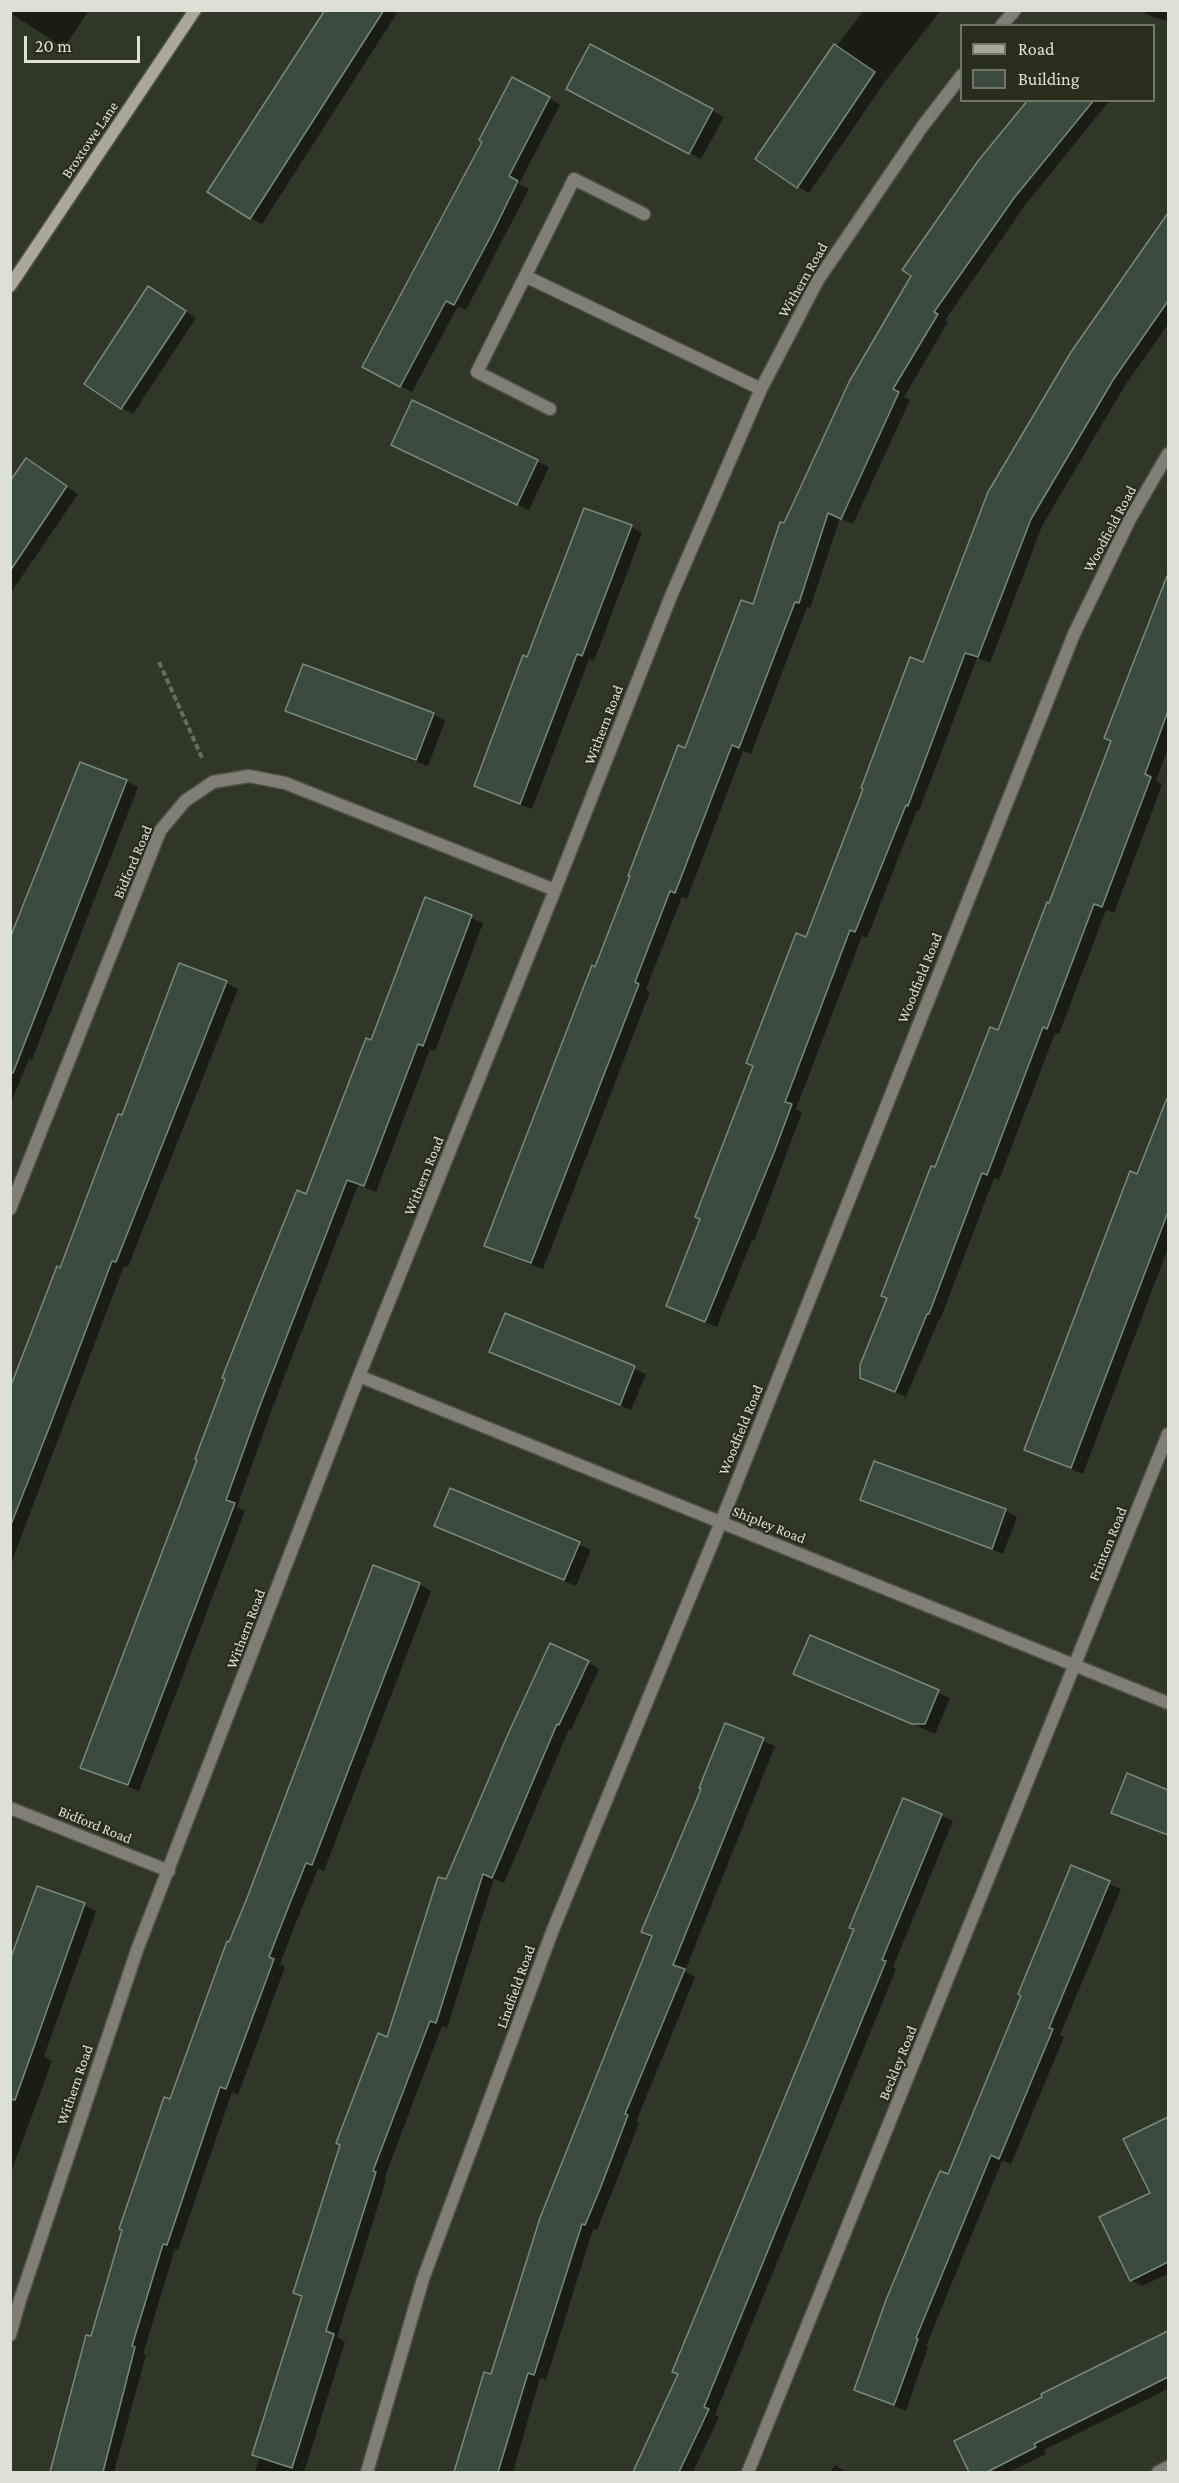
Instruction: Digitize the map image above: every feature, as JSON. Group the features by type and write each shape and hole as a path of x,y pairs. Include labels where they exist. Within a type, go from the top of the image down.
{"main road":[{"name":"Broxtowe Lane","path":"10,286 195,10"}],"street":[{"path":"1003,24 1015,10"},
{"name":"Withern Road","path":"10,2335 23,2289 133,1962 359,1376 671,596 761,388 818,280 922,127 960,78"},
{"path":"550,409 477,372 574,179 644,214"},
{"path":"525,276 761,388"},
{"name":"Woodfield Road","path":"720,1522 1074,634 1130,519 1168,454"},
{"name":"Bidford Road","path":"10,1209 160,831 185,801 213,782 249,776 285,783 555,890"},
{"name":"Shipley Road","path":"359,1376 1168,1702"},
{"name":"Frinton Road","path":"1076,1665 1168,1434"},
{"name":"Lindfield Road","path":"367,2472 423,2279 552,1932 720,1522"},
{"name":"Beckley Road","path":"748,2472 1076,1665"},
{"name":"Bidford Road","path":"10,1808 169,1871"},
{"path":"1158,2472 1168,2467"}],"path":[{"path":"159,662 213,782"}],"building":[{"path":"325,10 384,10 250,219 207,192"},
{"path":"590,44 713,109 689,154 566,89"},
{"path":"834,44 875,72 797,188 755,159"},
{"path":"512,77 550,97 509,176 518,181 492,234 454,305 446,301 400,387 362,367 482,142 479,140"},
{"path":"1026,102 1092,102 1014,198 934,312 938,314 893,389 899,392 841,519 828,513 799,603 795,602 739,748 732,745 675,893 670,891 635,982 639,984 531,1263 484,1246 592,965 595,967 678,745 685,748 741,600 753,604 780,522 784,523 849,382 911,276 902,270 978,161"},
{"path":"1168,213 1168,301 1113,380 1031,519 978,657 965,653 908,806 906,805 855,932 850,930 785,1102 792,1104 775,1150 705,1322 666,1306 700,1219 695,1217 753,1066 746,1063 796,933 806,937 863,789 861,788 910,657 923,662 988,492 1071,352"},
{"path":"148,286 186,311 121,409 84,384"},
{"path":"412,400 538,460 517,505 391,445"},
{"path":"26,458 67,486 10,571 10,481"},
{"path":"584,508 632,525 582,656 577,654 520,804 474,786 523,655 527,657"},
{"path":"1167,576 1168,711 1145,774 1151,777 1102,907 1094,904 1047,1029 1043,1027 987,1175 982,1173 929,1314 927,1314 895,1392 860,1378 860,1365 887,1298 881,1296 931,1166 935,1167 990,1027 998,1030 1047,902 1049,903 1111,741 1104,738"},
{"path":"303,664 434,713 416,760 285,711"},
{"path":"80,762 127,780 13,1073 10,1073 10,938"},
{"path":"425,897 472,915 423,1046 418,1044 364,1186 347,1180 259,1408 226,1500 235,1503 128,1785 80,1768 197,1460 195,1459 225,1379 222,1378 253,1299 297,1190 306,1194 366,1038 371,1040"},
{"path":"179,963 227,981 116,1262 112,1261 12,1522 10,1521 10,1388 57,1266 60,1268 118,1114 122,1115"},
{"path":"1167,1098 1168,1212 1071,1468 1024,1450 1130,1171 1137,1174"},
{"path":"505,1313 635,1366 620,1405 489,1352"},
{"path":"874,1461 1006,1509 992,1549 860,1500"},
{"path":"450,1488 580,1542 564,1580 434,1526"},
{"path":"373,1565 420,1583 312,1865 306,1863 286,1913 269,1957 274,1959 226,2089 220,2087 167,2245 163,2244 132,2346 135,2347 103,2472 50,2472 86,2335 91,2336 122,2230 119,2229 164,2097 170,2099 227,1941 229,1942 247,1898"},
{"path":"810,1635 939,1690 925,1724 912,1724 793,1674"},
{"path":"550,1643 589,1661 559,1725 557,1724 492,1878 483,1874 436,2023 430,2021 373,2171 376,2172 326,2331 334,2334 292,2468 252,2455 302,2296 293,2293 340,2145 336,2143 378,2033 387,2037 438,1877 446,1879"},
{"path":"725,1723 764,1738 673,1965 685,1969 625,2114 628,2115 600,2189 585,2225 582,2224 534,2375 528,2373 498,2472 454,2472 484,2372 491,2374 540,2218 652,1936 641,1932 701,1789 699,1788"},
{"path":"1127,1773 1168,1790 1168,1835 1111,1813"},
{"path":"903,1798 942,1814 882,1960 886,1961 704,2407 709,2409 679,2472 633,2472 678,2374 672,2372 854,1929 849,1928"},
{"path":"1071,1865 1110,1881 1049,2028 1053,2029 999,2159 991,2155 916,2338 918,2339 894,2405 854,2390 886,2300 926,2203 940,2171 948,2174 1021,1996 1018,1994"},
{"path":"37,1886 85,1903 15,2100 10,2099 10,1960"},
{"path":"1168,2117 1168,2262 1130,2281 1099,2217 1150,2193 1123,2139"},
{"path":"1168,2331 1168,2377 1034,2444 1036,2447 987,2472 969,2472 954,2441 1042,2397 1041,2394"}]}
